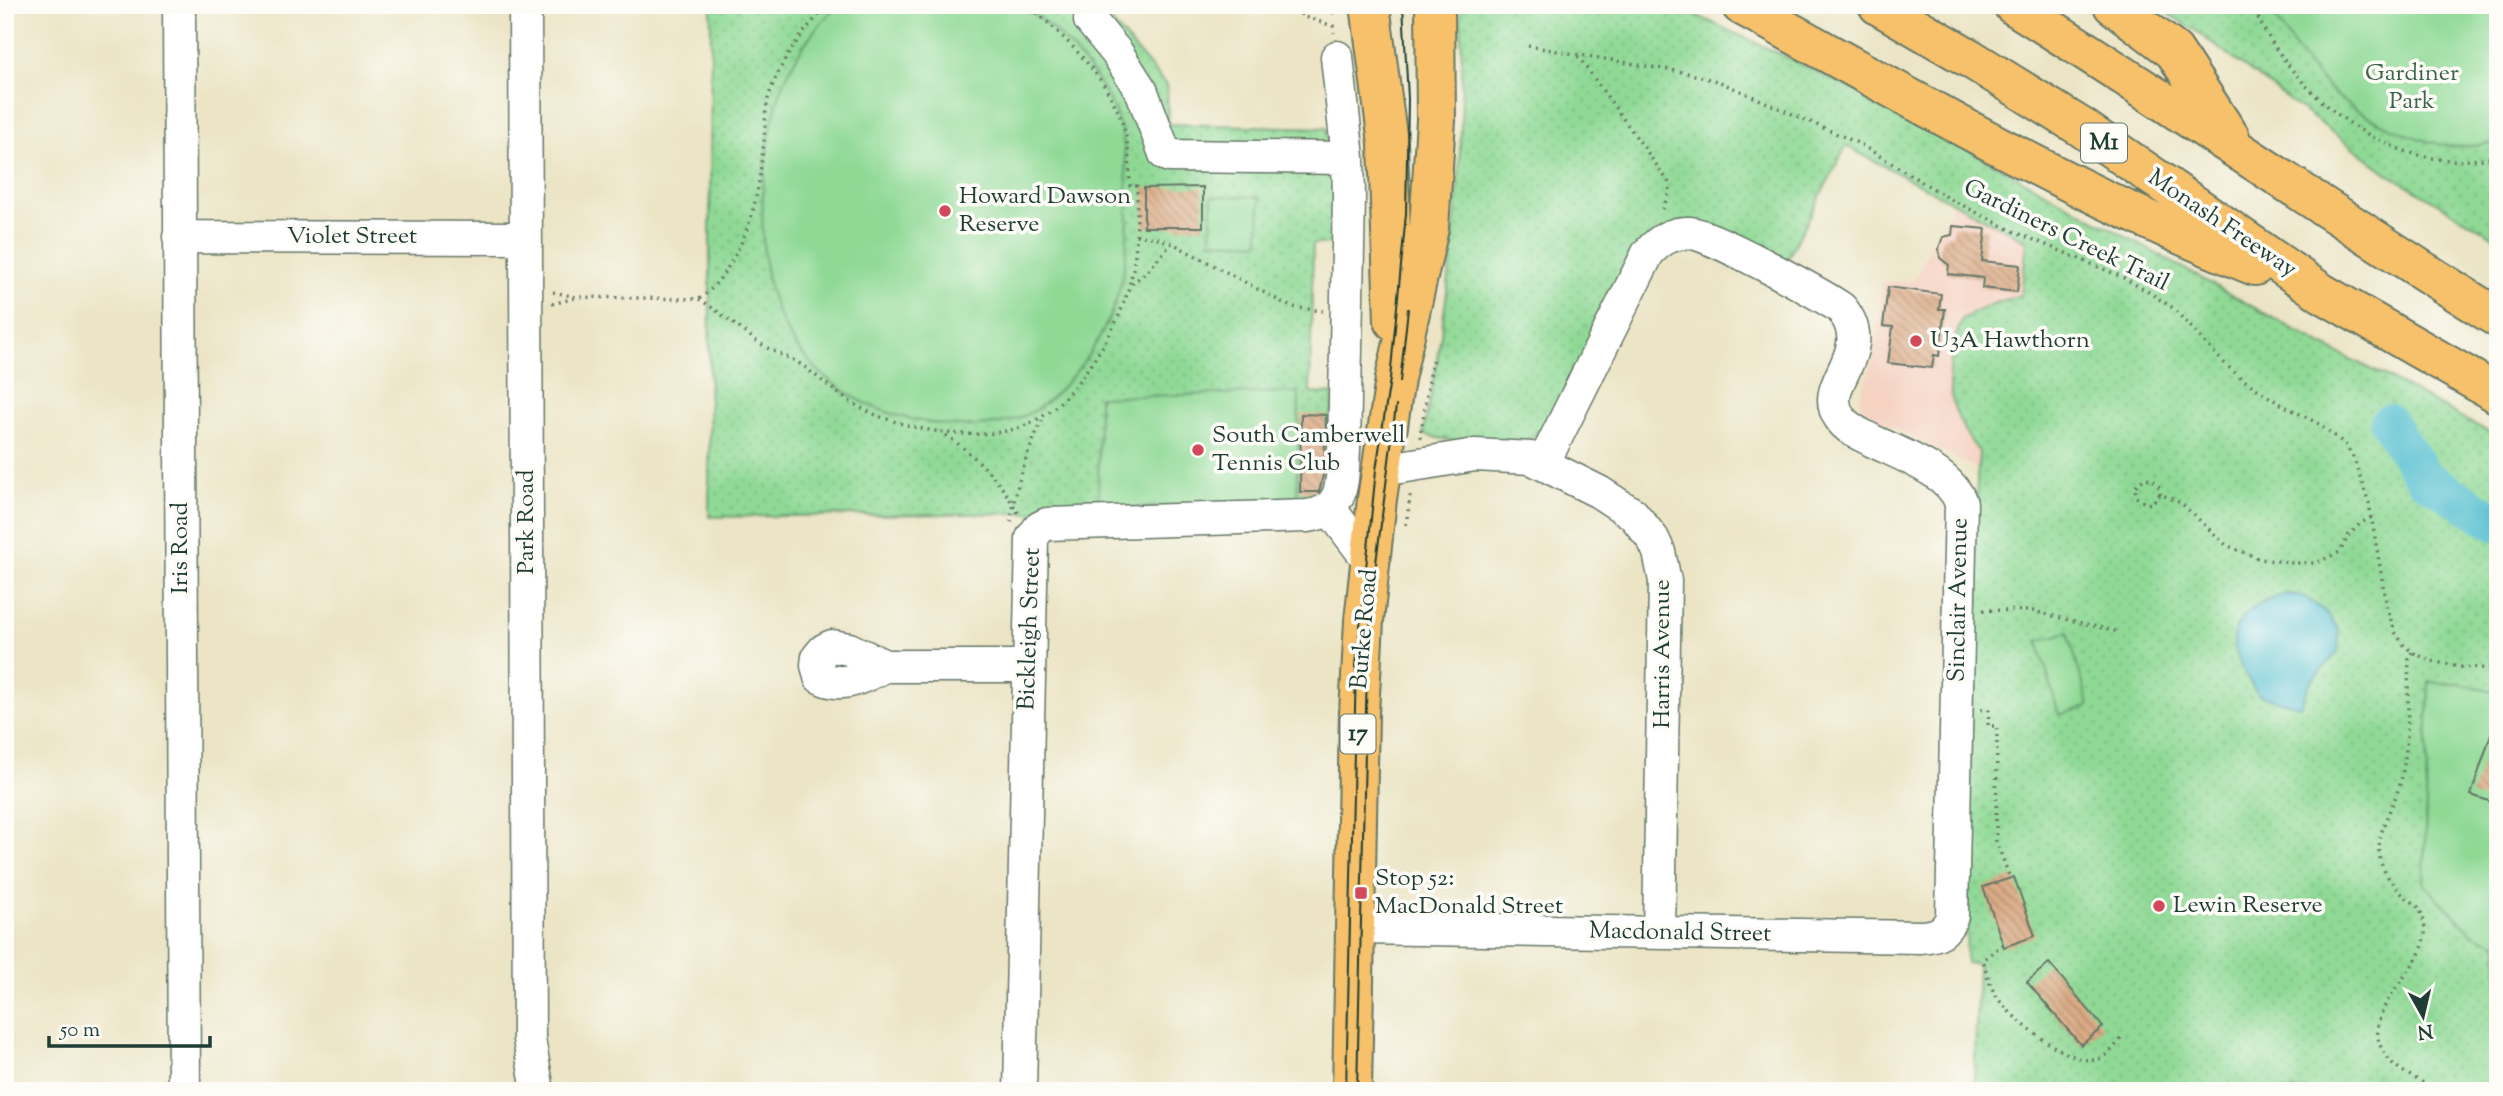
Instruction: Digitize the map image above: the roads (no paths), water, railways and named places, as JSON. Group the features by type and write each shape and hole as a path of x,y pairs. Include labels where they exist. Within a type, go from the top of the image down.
{"main road":[{"name":"Burke Road","path":"1352,1091 1359,713 1370,562 1395,379 1429,228 1436,107 1435,5"},
{"path":"1741,5 2025,160 2177,235 2322,293"},
{"name":"Monash Freeway","path":"1878,5 2081,127 2322,293 2498,394"},
{"path":"2012,5 2498,318"},
{"path":"2113,5 2174,51 2238,150"},
{"name":"Burke Road","path":"1352,9 1388,143 1395,379"}],"street":[{"name":"Iris Road","path":"179,5 184,1091"},
{"name":"Park Road","path":"521,1091 529,1039 525,5"},
{"path":"1090,20 1133,75 1153,119 1162,149 1169,156 1348,158"},
{"path":"1337,57 1348,158 1344,450 1339,491 1330,509 1370,562"},
{"name":"Sinclair Avenue","path":"1544,464 1648,253 1664,238 1675,234 1696,234 1832,302 1849,318 1853,327 1854,346 1833,400 1839,417 1855,432 1944,478 1958,493 1962,513 1952,916"},
{"name":"Violet Street","path":"179,237 526,237"},
{"name":"Harris Avenue","path":"1384,457 1441,447 1475,455 1521,456 1544,464 1599,492 1633,514 1653,539 1663,567 1665,615 1659,933"},
{"name":"Bickleigh Street","path":"1020,1091 1032,538 1039,528 1057,523 1286,517 1317,515 1330,509"},
{"path":"885,666 1028,666"},
{"name":"Macdonald Street","path":"1355,928 1920,937 1940,934 1947,929 1952,916"},
{"name":"Park Road","path":"529,1039 538,1091"}],"water":[{"path":"2286,594 2304,596 2327,613 2339,630 2338,652 2311,681 2300,706 2258,695 2236,654 2234,639 2245,615 2261,604"}],"waterway":[{"path":"2389,423 2423,477 2498,523"}],"tram line":[{"path":"1346,1091 1356,666 1376,470 1390,379 1406,214 1408,99 1403,5"},
{"path":"1400,382 1408,309"},
{"path":"1357,1091 1367,666 1376,563 1396,406"}],"place":[{"name":"Howard Dawson Reserve","path":"945,211"},
{"name":"U3A Hawthorn","path":"1916,341"},
{"name":"South Camberwell Tennis Club","path":"1198,450"},
{"name":"Stop 52: MacDonald Street","path":"1361,893"},
{"name":"Lewin Reserve","path":"2159,906"}],"park label":[{"name":"Gardiner Park","path":"2412,88"}]}
